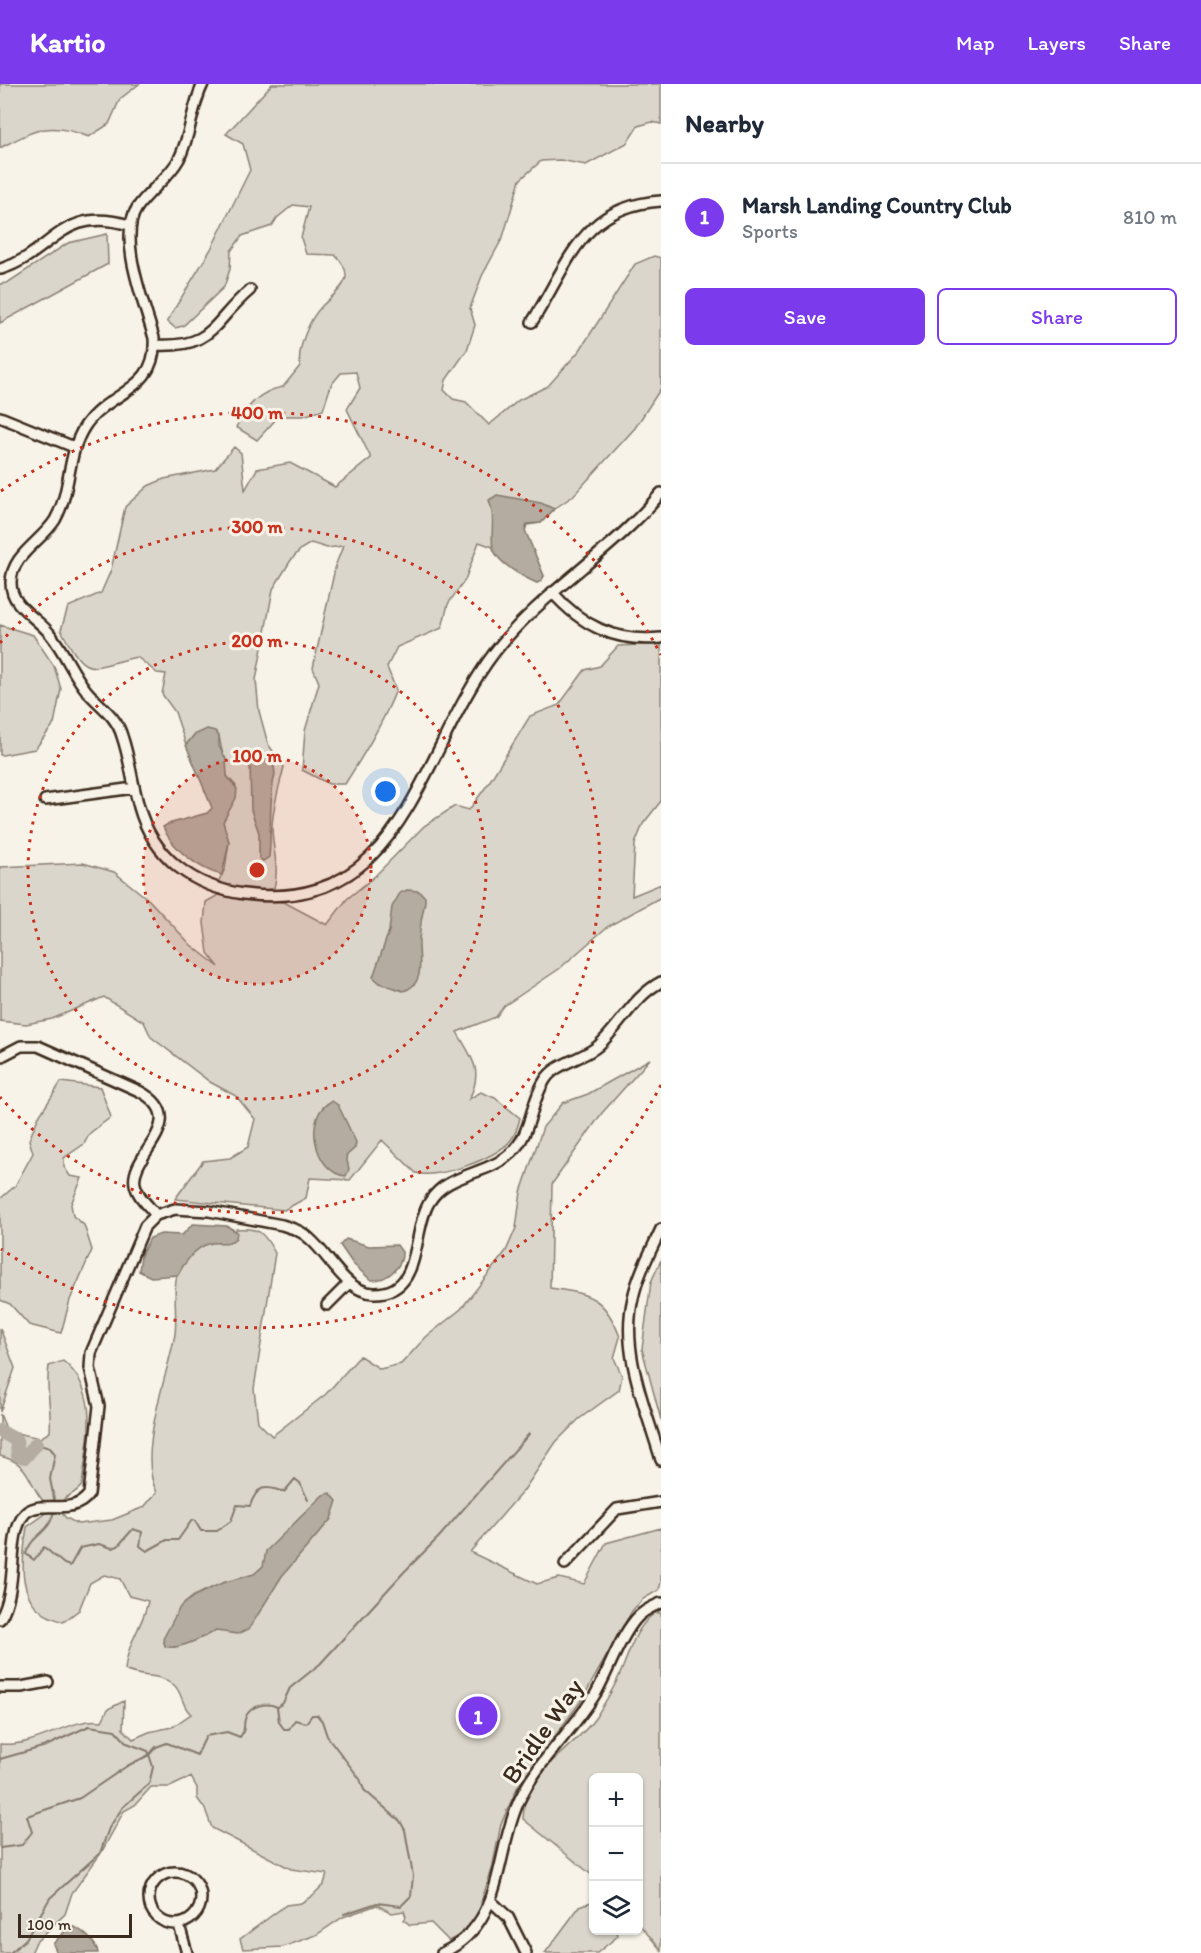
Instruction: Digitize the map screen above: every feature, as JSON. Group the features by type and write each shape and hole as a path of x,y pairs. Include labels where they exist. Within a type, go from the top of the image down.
{"street":[{"path":"202,84 186,144 178,160 162,183 136,208 129,225 129,246 154,345 152,360 141,380 93,415 74,447 69,480 60,511 45,533 20,557 12,572 11,588 19,605 52,636 83,687 117,724 144,821 158,847 174,866 195,880 227,892 270,897 305,894 334,885 360,867 397,824 417,793 447,730 476,679 513,630 552,592 611,545 661,493"},
{"path":"532,322 573,250 593,226 630,206 661,201"},
{"path":"1,269 22,261 54,235 71,226 106,220 129,225"},
{"path":"154,345 179,345 206,336 217,326 236,301 250,290"},
{"path":"0,417 74,447"},
{"path":"552,592 571,612 602,631 636,640 661,638"},
{"path":"45,800 134,788"},
{"path":"0,1619 10,1595 21,1520 27,1512 79,1504 89,1494 99,1406 90,1368 91,1353 145,1226 156,1215 168,1210 185,1209 282,1225 297,1230 311,1239 359,1290 375,1293 390,1290 403,1281 412,1266 427,1206 435,1193 449,1184 491,1166 512,1153 525,1134 547,1076 600,1045 639,999 661,982"},
{"path":"0,1057 21,1046 45,1048 140,1091 152,1100 160,1114 160,1130 152,1147 139,1162 134,1178 139,1196 156,1215"},
{"path":"661,1229 633,1297 629,1333 633,1366 661,1460"},
{"path":"327,1305 350,1283"},
{"path":"565,1564 617,1509 661,1502"},
{"name":"Bridle Way","path":"441,1953 469,1934 483,1917 491,1901 512,1818 527,1785 596,1693 635,1620 650,1608 661,1604"},
{"path":"0,1687 21,1687 48,1682"},
{"path":"177,1870 194,1878 201,1897 196,1912 179,1925 167,1924 156,1916 149,1896 159,1877 177,1870"},
{"path":"491,1901 508,1917 526,1953"},
{"path":"179,1925 187,1953"}],"shaded area":[{"path":"0,84 139,84 120,99 109,124 89,137 63,129 43,129 0,148"},
{"path":"272,84 661,84 661,124 652,122 638,126 627,143 586,165 560,160 541,161 520,180 503,237 482,276 470,308 475,325 467,350 446,380 444,390 453,399 466,402 489,425 519,400 548,386 580,350 635,264 654,256 661,258 661,388 635,428 573,496 554,509 541,523 527,525 525,531 544,576 541,581 537,583 518,573 505,564 493,547 479,542 465,580 448,604 442,628 397,647 387,667 396,690 366,750 345,784 329,784 302,770 305,731 319,683 313,668 336,564 343,546 327,548 311,543 301,549 291,560 273,589 256,680 259,711 268,744 284,767 272,827 276,880 274,888 245,891 223,886 218,882 225,869 229,842 223,822 236,786 227,776 219,736 210,730 194,735 186,745 175,712 162,694 166,674 157,673 137,657 99,666 84,664 77,657 61,630 68,607 101,593 111,570 125,507 148,486 164,479 215,469 234,447 241,453 245,490 257,469 290,463 335,487 371,458 347,409 360,388 356,372 341,373 331,385 323,410 303,416 279,416 257,440 236,427 245,412 260,396 283,387 300,366 300,351 309,326 322,306 340,289 346,277 342,263 335,255 306,254 301,238 309,207 293,205 277,218 272,226 242,236 231,251 230,269 224,287 183,326 175,328 167,321 211,249 250,170 243,144 226,134"},
{"path":"107,234 108,264 0,323 0,284 7,283 68,243"},
{"path":"497,495 541,503 554,509 541,523 527,524 525,530 544,576 537,583 511,569 495,554 489,500"},
{"path":"0,625 33,635 54,666 61,689 54,724 35,749 2,755 0,755"},
{"path":"661,644 661,801 643,824 635,844 632,896 661,884 661,897 607,927 559,969 504,1006 496,1017 457,1032 471,1057 476,1072 476,1080 469,1099 481,1092 495,1098 520,1118 513,1138 493,1154 451,1170 416,1173 382,1140 350,1180 310,1178 306,1198 284,1210 175,1199 203,1161 230,1158 248,1147 255,1119 236,1096 210,1082 151,1037 144,1022 104,997 52,1019 26,1024 0,1021 0,867 83,863 114,872 149,900 191,945 219,967 208,953 204,923 206,902 220,894 284,902 327,925 347,899 375,876 424,826 455,806 469,810 530,716 559,705 585,670 600,666 618,646"},
{"path":"207,729 215,731 219,736 219,746 226,759 227,776 237,789 236,798 223,822 229,842 222,875 196,863 180,851 163,827 207,813 212,808 186,745 194,735"},
{"path":"261,755 274,766 275,774 269,857 263,861 259,858 259,833 251,810 250,765 255,756"},
{"path":"407,890 419,891 425,897 425,901 419,935 420,970 411,988 403,991 380,983 373,977 389,931 392,907 400,893"},
{"path":"650,1059 602,1113 552,1184 550,1288 586,1296 595,1300 608,1313 620,1337 614,1358 622,1376 619,1390 579,1419 556,1442 524,1490 470,1552 537,1584 559,1578 584,1584 606,1543 661,1528 661,1582 659,1590 643,1599 632,1611 581,1701 518,1786 501,1824 492,1869 481,1902 482,1911 470,1929 449,1941 431,1923 410,1925 404,1920 406,1917 404,1911 392,1913 377,1905 343,1917 316,1935 283,1947 243,1949 240,1939 286,1905 301,1903 312,1896 324,1884 327,1874 291,1869 212,1828 205,1809 197,1798 197,1788 191,1777 170,1787 151,1787 135,1805 124,1811 101,1853 72,1893 65,1914 36,1942 31,1953 0,1953 0,1744 27,1741 79,1723 102,1721 108,1709 124,1701 123,1729 133,1739 149,1732 172,1727 191,1714 177,1688 168,1681 125,1670 132,1642 148,1601 129,1596 120,1579 104,1575 90,1583 79,1610 63,1622 44,1614 34,1604 28,1594 23,1572 27,1527 48,1512 60,1511 66,1518 78,1524 112,1520 144,1507 157,1492 151,1476 152,1437 175,1334 175,1288 182,1262 199,1247 234,1238 236,1229 256,1230 264,1236 275,1253 254,1389 258,1422 272,1436 326,1394 360,1356 380,1369 401,1364 426,1337 461,1309 506,1251 516,1228 521,1192 543,1127 563,1103 588,1094"},
{"path":"61,1082 100,1087 111,1117 90,1133 84,1144 64,1158 64,1167 70,1176 82,1178 71,1204 73,1216 84,1225 92,1250 70,1300 61,1333 29,1325 10,1304 0,1300 0,1199 15,1186 33,1153 29,1140 38,1118"},
{"path":"332,1101 338,1105 356,1142 355,1148 346,1156 349,1169 346,1176 335,1173 326,1165 316,1143 317,1118 323,1108"},
{"path":"193,1224 227,1226 237,1232 236,1238 226,1243 212,1243 203,1246 194,1252 178,1275 151,1277 139,1271 141,1255 150,1238 161,1234 182,1235"},
{"path":"346,1239 369,1246 397,1245 402,1252 402,1258 397,1268 388,1276 371,1280 353,1264 340,1245"},
{"path":"661,1260 661,1420 642,1349 651,1282"},
{"path":"0,1328 15,1368 0,1412"},
{"path":"63,1361 75,1374 83,1388 87,1403 89,1418 87,1452 82,1485 60,1503 46,1504 19,1464 0,1456 0,1414 7,1431 40,1438 50,1432 49,1366"},
{"path":"330,1493 337,1501 331,1519 282,1576 249,1629 238,1634 216,1631 183,1645 165,1646 163,1639 180,1607 194,1596 222,1583 254,1574 263,1566 266,1551 323,1495"},
{"path":"655,1613 661,1613 661,1950 643,1929 643,1773 589,1773 589,1873 523,1819 525,1799 532,1784 596,1717 617,1681 637,1634"},
{"path":"589,1903 589,1935 618,1936 597,1953 545,1953 580,1906"},
{"path":"70,1926 87,1936 95,1945 98,1953 57,1953 53,1944"}],"waterway":[{"path":"0,1431 16,1440 18,1455 25,1457 36,1444"},
{"path":"278,1707 283,1703 290,1688 320,1664 439,1537 529,1434"},
{"path":"36,1444 50,1448 55,1454 50,1479 55,1504"},
{"path":"54,1510 49,1524 32,1542 26,1554 34,1560 44,1547 64,1564 70,1566 80,1548 99,1544 112,1548 118,1546 133,1529 142,1532 140,1546 147,1551 167,1540 178,1540 192,1520 201,1531 217,1531 231,1521 237,1505 250,1506 262,1488 284,1492 295,1479 300,1483 308,1500"},
{"path":"0,1848 22,1845 32,1832 27,1816 80,1798 127,1766 149,1755 156,1747 167,1743 197,1755 206,1736 227,1732 240,1737 250,1711 259,1706 273,1706 277,1707 279,1722 284,1729 289,1729 295,1720 306,1723 312,1715 317,1715 322,1721 327,1736 360,1779 364,1790 400,1821 405,1830 413,1876 411,1896 401,1906 377,1903 344,1914"},
{"path":"0,1759 46,1746 89,1726 115,1730 127,1743 148,1751 153,1767 149,1784 123,1807 109,1828 100,1853 50,1898 26,1939 10,1953"}],"place":[{"name":"Marsh Landing Country Club","path":"478,1716"}]}
